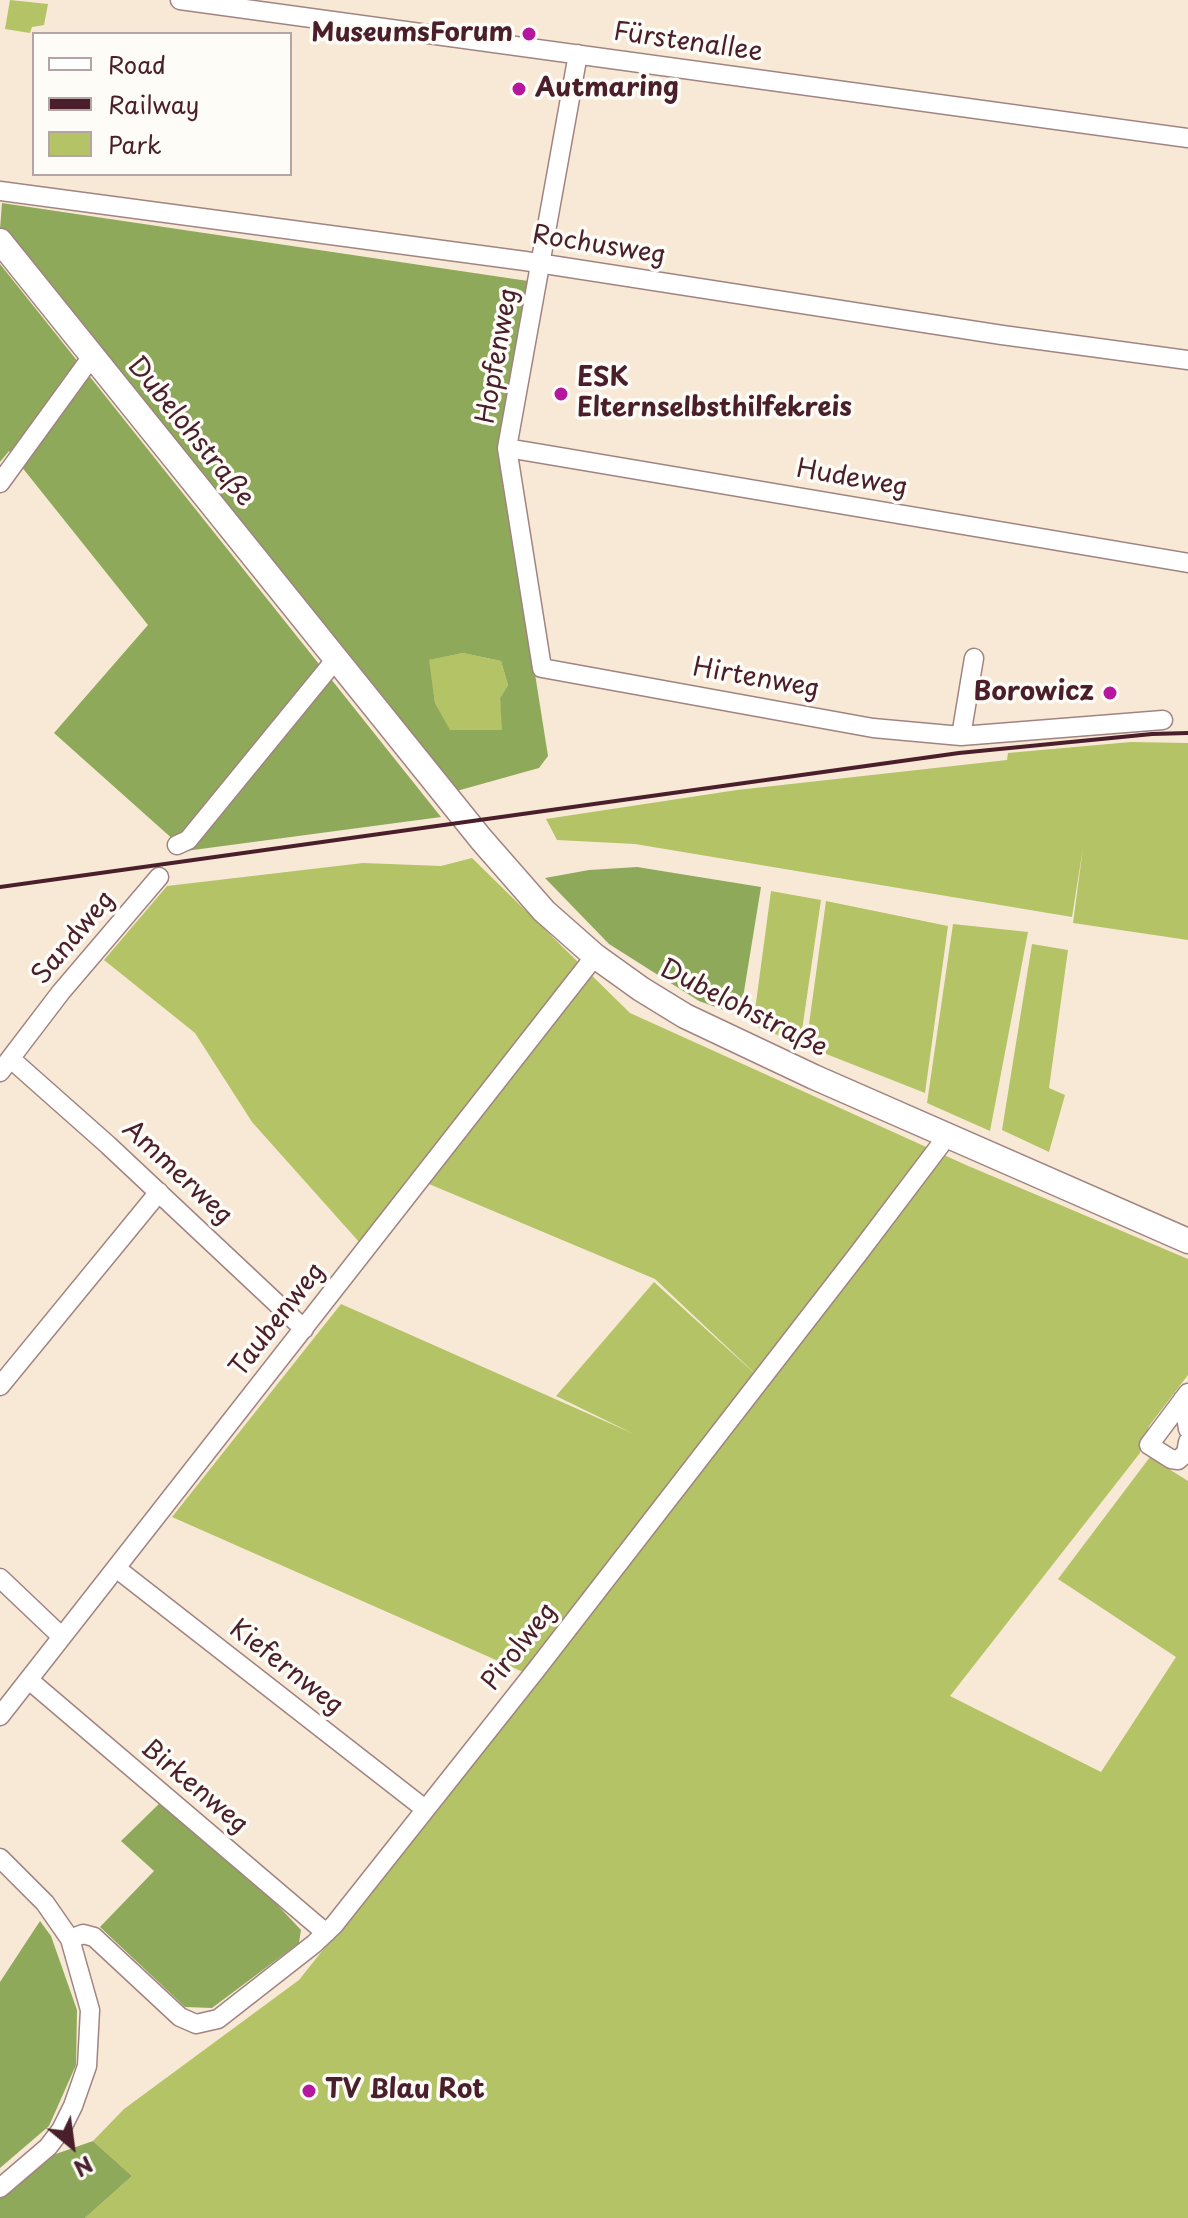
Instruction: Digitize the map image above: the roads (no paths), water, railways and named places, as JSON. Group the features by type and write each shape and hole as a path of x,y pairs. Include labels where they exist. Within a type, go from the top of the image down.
{"main road":[{"name":"Dubelohstraße","path":"0,241 510,872 544,911 595,956 685,1016 814,1077 1188,1241"}],"street":[{"name":"Fürstenallee","path":"180,0 1188,138"},
{"name":"Hopfenweg","path":"542,668 507,448 578,54"},
{"name":"Rochusweg","path":"1,192 541,263 1002,335 1188,360"},
{"path":"0,483 93,355"},
{"name":"Hudeweg","path":"507,448 1188,563"},
{"path":"961,736 974,658"},
{"path":"177,845 188,840 336,659"},
{"name":"Hirtenweg","path":"542,668 873,728 961,736 1163,720"},
{"name":"Sandweg","path":"6,1065 61,992 159,877"},
{"name":"Taubenweg","path":"0,1716 595,956"},
{"name":"Ammerweg","path":"6,1065 159,1192 304,1329"},
{"name":"Pirolweg","path":"70,1939 83,1934 94,1937 180,2017 196,2024 218,2019 326,1933 593,1596 948,1135"},
{"path":"0,1386 159,1192"},
{"path":"1186,1396 1188,1429"},
{"path":"1186,1396 1149,1445 1178,1460 1186,1453 1188,1442"},
{"name":"Kiefernweg","path":"116,1568 425,1809"},
{"path":"0,1578 62,1637"},
{"name":"Birkenweg","path":"29,1680 326,1933"},
{"path":"0,1858 45,1903 70,1939 90,2010 87,2066 61,2130 48,2147 0,2188"}],"railway":[{"path":"0,887 959,753 1188,733"}],"place":[{"name":"MuseumsForum","path":"529,34"},
{"name":"Autmaring","path":"519,89"},
{"name":"ESK Elternselbsthilfekreis","path":"561,394"},
{"name":"Borowicz","path":"1110,693"},
{"name":"TV Blau Rot","path":"309,2091"}]}
